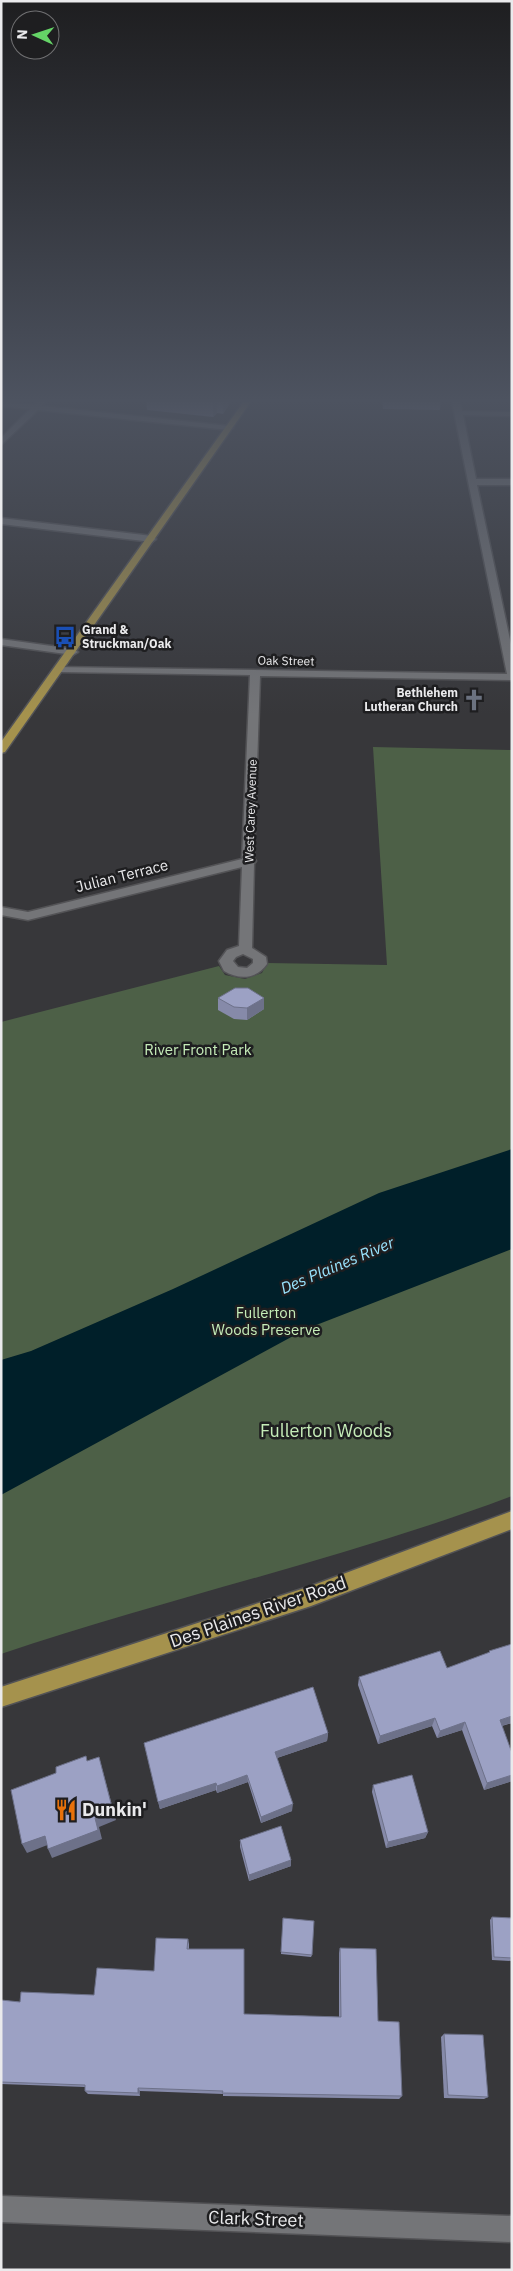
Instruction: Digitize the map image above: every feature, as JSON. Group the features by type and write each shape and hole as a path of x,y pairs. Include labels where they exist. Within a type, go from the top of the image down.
{"main road":[{"path":"1,750 73,652 177,503"},
{"name":"Des Plaines River Road","path":"1,1697 311,1596 512,1520"}],"street":[{"path":"476,503 512,676"},
{"path":"1,521 152,539"},
{"path":"1,642 73,652"},
{"name":"Oak Street","path":"60,669 512,676"},
{"name":"West Carey Avenue","path":"246,950 255,672"},
{"name":"Julian Terrace","path":"1,911 28,916 250,861"},
{"name":"Clark Street","path":"1,2209 512,2228"}],"green space":[{"name":"Fullerton Woods Preserve","path":"373,747 512,750 512,1496 449,1519 321,1559 65,1633 1,1654 1,1022 219,966 225,975 245,979 262,973 267,963 387,965"}],"water":[{"name":"Des Plaines River","path":"512,1149 512,1249 306,1329 1,1495 1,1360 31,1351 173,1289 379,1193"}],"building":[{"path":"235,988 248,988 264,998 247,1008 234,1007 218,998"},
{"path":"512,1644 512,1716 500,1720 512,1753 512,1775 487,1783 465,1722 440,1731 435,1718 380,1736 359,1677 440,1651 447,1668"},
{"path":"313,1687 328,1733 275,1752 293,1804 261,1817 247,1775 217,1786 216,1783 158,1802 144,1743"},
{"name":"Dunkin'","path":"86,1756 87,1761 99,1757 113,1811 95,1818 98,1830 48,1849 45,1836 22,1844 11,1790 56,1773 56,1767"},
{"path":"412,1775 428,1832 388,1842 373,1785"},
{"path":"281,1826 291,1860 249,1875 240,1840"},
{"path":"492,1917 512,1918 512,1958 494,1957"},
{"path":"283,1918 314,1921 312,1955 281,1952"},
{"path":"156,1938 188,1939 187,1949 244,1949 244,2014 341,2017 340,1948 376,1949 378,2021 399,2022 402,2096 222,2093 223,2091 138,2088 138,2093 85,2091 85,2085 1,2082 1,2000 20,2002 21,1992 94,1995 97,1968 154,1971"},
{"path":"444,2034 483,2035 488,2097 448,2095"}],"place":[{"name":"Grand & Struckman/Oak","path":"65,637"},
{"name":"Bethlehem Lutheran Church","path":"474,700"},
{"name":"Dunkin'","path":"66,1810"}],"park label":[{"name":"River Front Park","path":"198,1050"},
{"name":"Fullerton Woods","path":"326,1431"}]}
